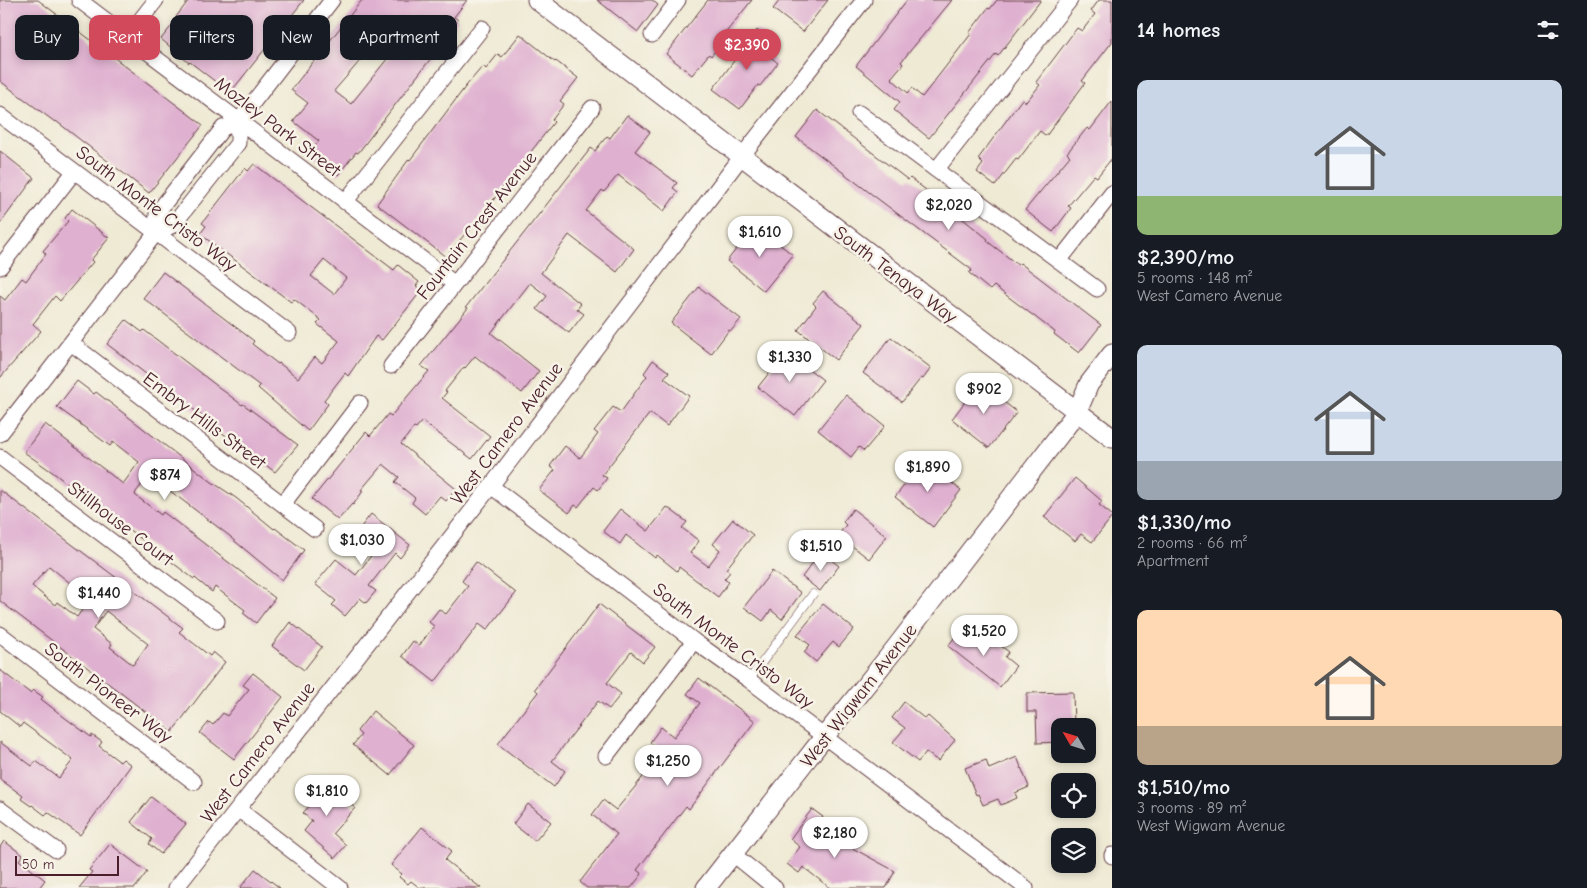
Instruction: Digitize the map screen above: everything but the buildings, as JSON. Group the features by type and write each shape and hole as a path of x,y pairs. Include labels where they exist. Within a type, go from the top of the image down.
{"street":[{"name":"Mozley Park Street","path":"79,0 99,15"},
{"path":"144,15 156,0"},
{"path":"156,233 157,212 222,128 238,122 332,0"},
{"name":"South Tenaya Way","path":"537,0 1112,438"},
{"path":"652,35 678,0"},
{"name":"West Camero Avenue","path":"176,888 491,486 742,156 864,0"},
{"path":"936,170 1070,0"},
{"path":"345,202 482,28"},
{"name":"Mozley Park Street","path":"157,60 455,284"},
{"name":"Fountain Crest Avenue","path":"391,366 592,108"},
{"path":"859,113 1096,289"},
{"name":"South Monte Cristo Way","path":"0,115 289,333"},
{"path":"0,434 156,233 173,225 238,143 238,122"},
{"path":"0,267 74,172"},
{"path":"1059,261 1112,193"},
{"name":"Embry Hills Street","path":"71,343 315,529"},
{"name":"West Wigwam Avenue","path":"706,888 894,650 1078,412 1089,384 1112,354"},
{"path":"283,504 360,403"},
{"name":"Stillhouse Court","path":"0,457 217,621"},
{"name":"South Monte Cristo Way","path":"491,486 694,642 749,680 1026,888"},
{"name":"South Pioneer Way","path":"0,634 194,782"},
{"path":"606,756 694,642"},
{"path":"0,809 56,850"},
{"path":"238,809 340,888"},
{"path":"732,854 775,888"}],"lane":[{"path":"749,680 813,594"}]}
